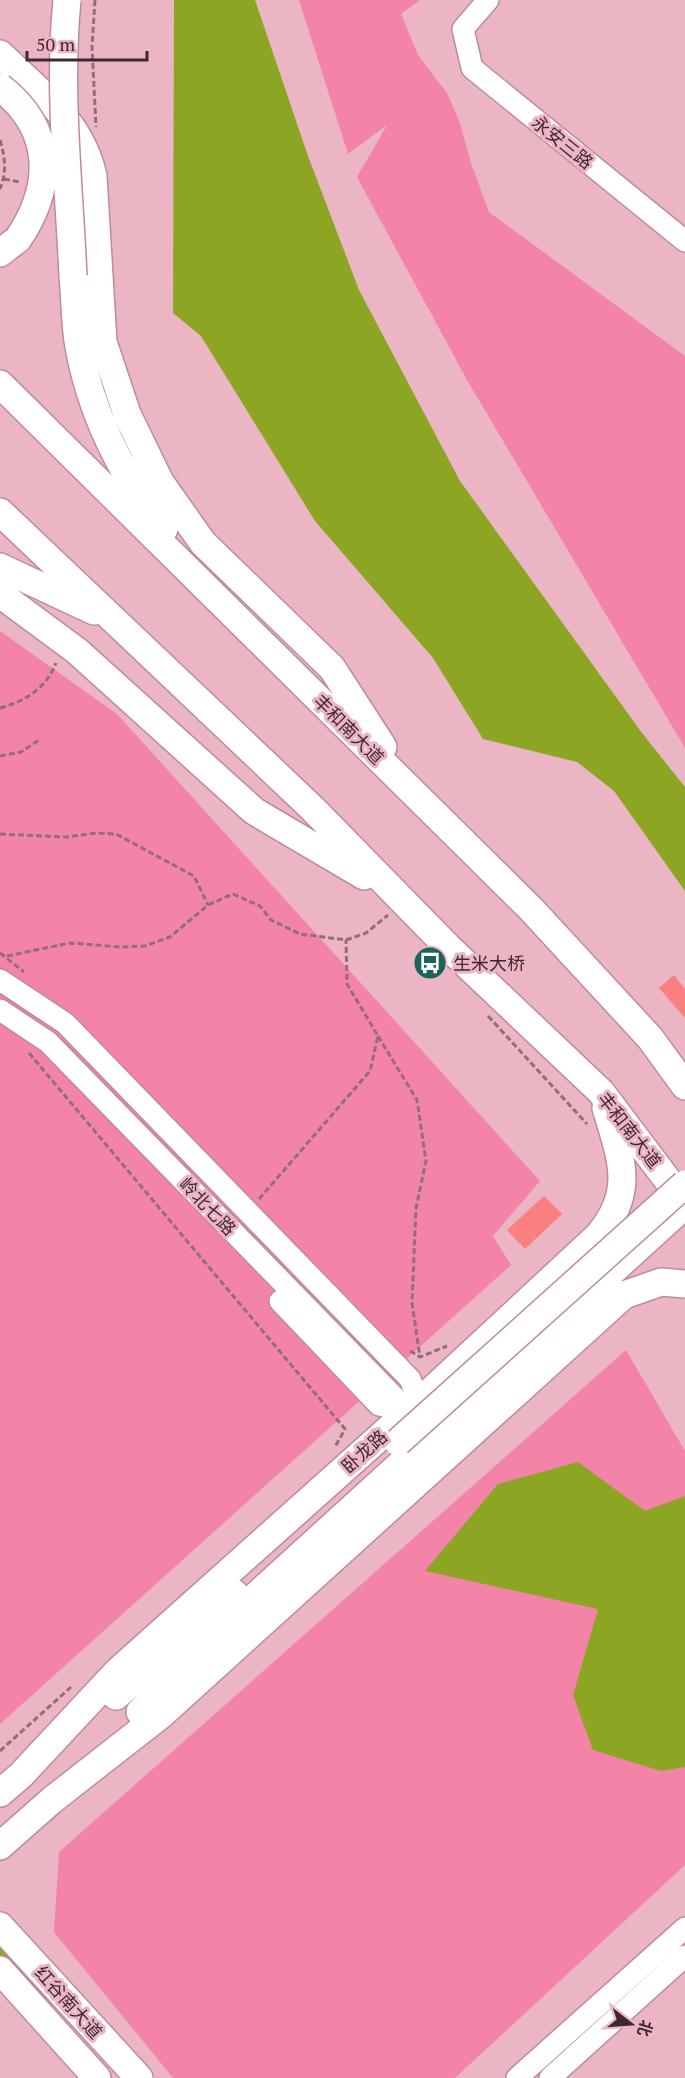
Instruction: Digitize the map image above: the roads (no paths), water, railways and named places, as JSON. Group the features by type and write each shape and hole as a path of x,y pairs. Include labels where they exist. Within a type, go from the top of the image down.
{"main road":[{"path":"67,0 64,44 65,103 73,276 78,340 88,388 105,433 154,518 230,612"},
{"path":"0,54 74,127 87,151 93,176 103,342 127,414 160,482 203,543 332,668 412,792"},
{"path":"0,87 23,110 40,138 44,165 42,193 33,217 9,246"},
{"name":"丰和南大道","path":"0,384 531,909 650,1038 685,1086"},
{"name":"丰和南大道","path":"0,512 313,809 393,902 601,1092 685,1204"},
{"path":"0,567 117,622"},
{"path":"0,594 64,642 254,811 393,902"},
{"path":"650,1038 685,1063"},
{"name":"卧龙路","path":"21,1775 118,1671 598,1236 613,1217 621,1198 620,1156 601,1092"},
{"name":"卧龙路","path":"52,1800 404,1449 685,1184"},
{"name":"卧龙路","path":"0,1793 168,1653 685,1204"},
{"name":"卧龙路","path":"0,1846 52,1800 162,1714 624,1295 661,1282 685,1284"},
{"name":"红谷南大道","path":"0,1926 139,2078"},
{"name":"红谷南大道","path":"0,1970 96,2078"}],"street":[{"name":"永安三路","path":"488,0 463,29 472,68 685,241"},
{"path":"0,980 65,1023 410,1379 413,1406"},
{"path":"0,994 55,1031 413,1406"},
{"name":"岭北七路","path":"0,1010 48,1042 413,1406"},
{"path":"0,1021 43,1051 379,1405 413,1406"},
{"path":"517,2078 685,1928"},
{"path":"550,2078 685,1956"}],"waterway":[{"path":"0,1951 33,1989"}],"place":[{"name":"生米大桥","path":"430,963"}]}
